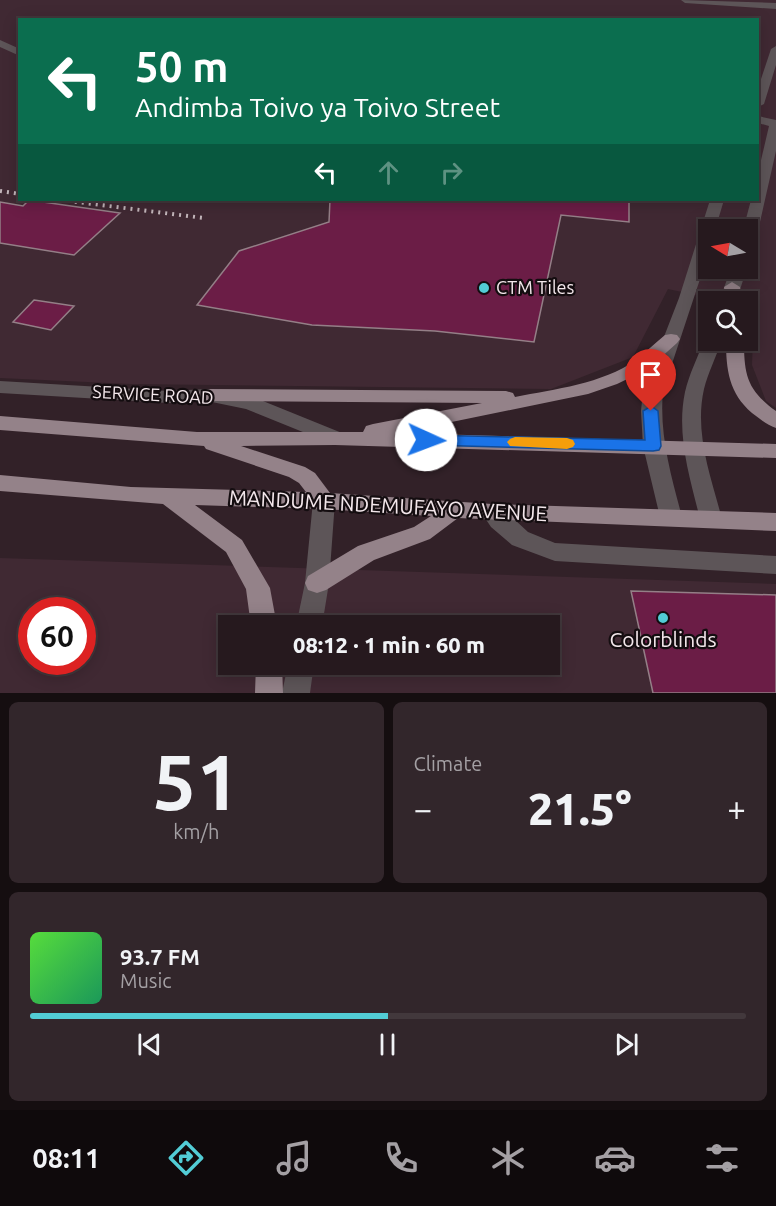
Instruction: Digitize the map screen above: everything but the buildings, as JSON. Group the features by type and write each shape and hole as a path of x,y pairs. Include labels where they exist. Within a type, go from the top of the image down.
{"main road":[{"path":"335,438 547,398 610,380 641,365 671,339"},
{"path":"735,351 734,369 741,389 756,407 776,421"},
{"path":"207,395 547,398"},
{"path":"0,423 197,439 335,438 776,451"},
{"path":"197,439 297,472 307,478 324,501"},
{"name":"MANDUME NDEMUFAYO AVENUE","path":"0,483 169,497 324,501 492,512 671,516 776,522"},
{"path":"169,497 234,546 258,588 262,615"},
{"path":"317,583 366,554 424,533 438,525 453,509"},
{"path":"268,675 269,693"}],"street":[{"path":"685,0 776,6"},
{"path":"0,43 18,52"},
{"path":"759,101 776,49"},
{"path":"759,105 776,124"},
{"path":"759,120 776,124"},
{"path":"759,194 776,124"},
{"path":"671,516 653,446 651,411 653,391 687,298 717,201"},
{"path":"753,219 757,201"},
{"path":"709,351 695,390 692,411 694,448 711,519"},
{"name":"SERVICE ROAD","path":"0,387 169,397 207,395 251,404 335,438"},
{"path":"311,615 317,583 324,501"},
{"path":"492,512 509,533 528,545 555,552 776,565"},
{"path":"296,693 299,675"}],"shaded area":[{"path":"0,0 776,0 776,408 766,401 752,365 752,351 758,351 758,291 698,291 698,295 668,289 633,357 551,389 131,384 0,378"},
{"path":"0,558 776,584 776,693 0,693"}],"railway":[{"path":"0,191 18,194"},
{"path":"69,201 204,218"}],"slow traffic":[{"path":"515,442 567,444"}],"place":[{"name":"CTM Tiles","path":"484,288"},
{"name":"Colorblinds","path":"663,618"}],"route":[{"path":"426,440 653,446 651,411"}]}
